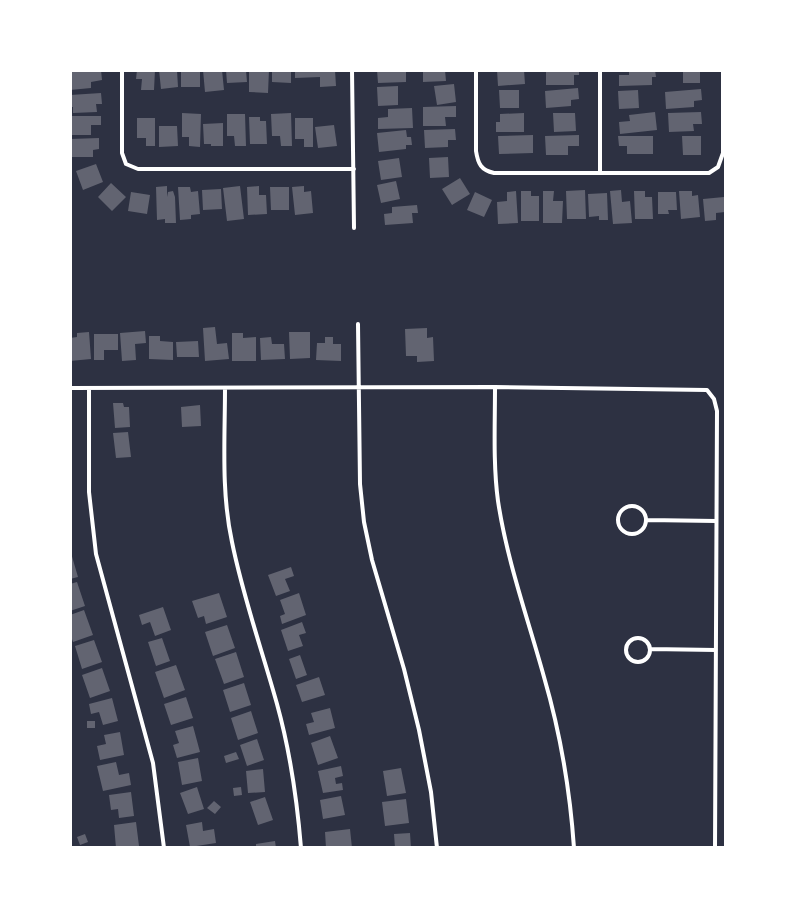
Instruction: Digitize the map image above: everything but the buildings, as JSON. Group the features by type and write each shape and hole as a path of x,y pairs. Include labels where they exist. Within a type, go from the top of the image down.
{"street":[{"path":"122,70 122,153 126,164 138,169 354,169"},
{"path":"352,70 354,228"},
{"path":"476,70 478,163 484,171 494,174 709,173 718,167 723,153 723,70"},
{"path":"600,70 600,172"},
{"path":"358,324 360,484 364,522 372,560 419,730 431,792 438,848"},
{"path":"495,387 494,442 498,501 510,558 555,722 566,779 574,848"},
{"path":"70,388 495,387 694,388 707,390 717,411 715,848"},
{"path":"225,388 225,482 230,531 239,575 278,706 294,787 301,848"},
{"path":"89,389 89,492 96,554 153,763 164,848"},
{"path":"636,506 644,511 647,520 644,529 632,534 620,527 618,519 622,510 636,506"},
{"path":"647,520 716,521"},
{"path":"639,638 646,642 650,649 645,659 639,662 632,660 626,651 628,643 639,638"},
{"path":"650,649 716,650"}]}
